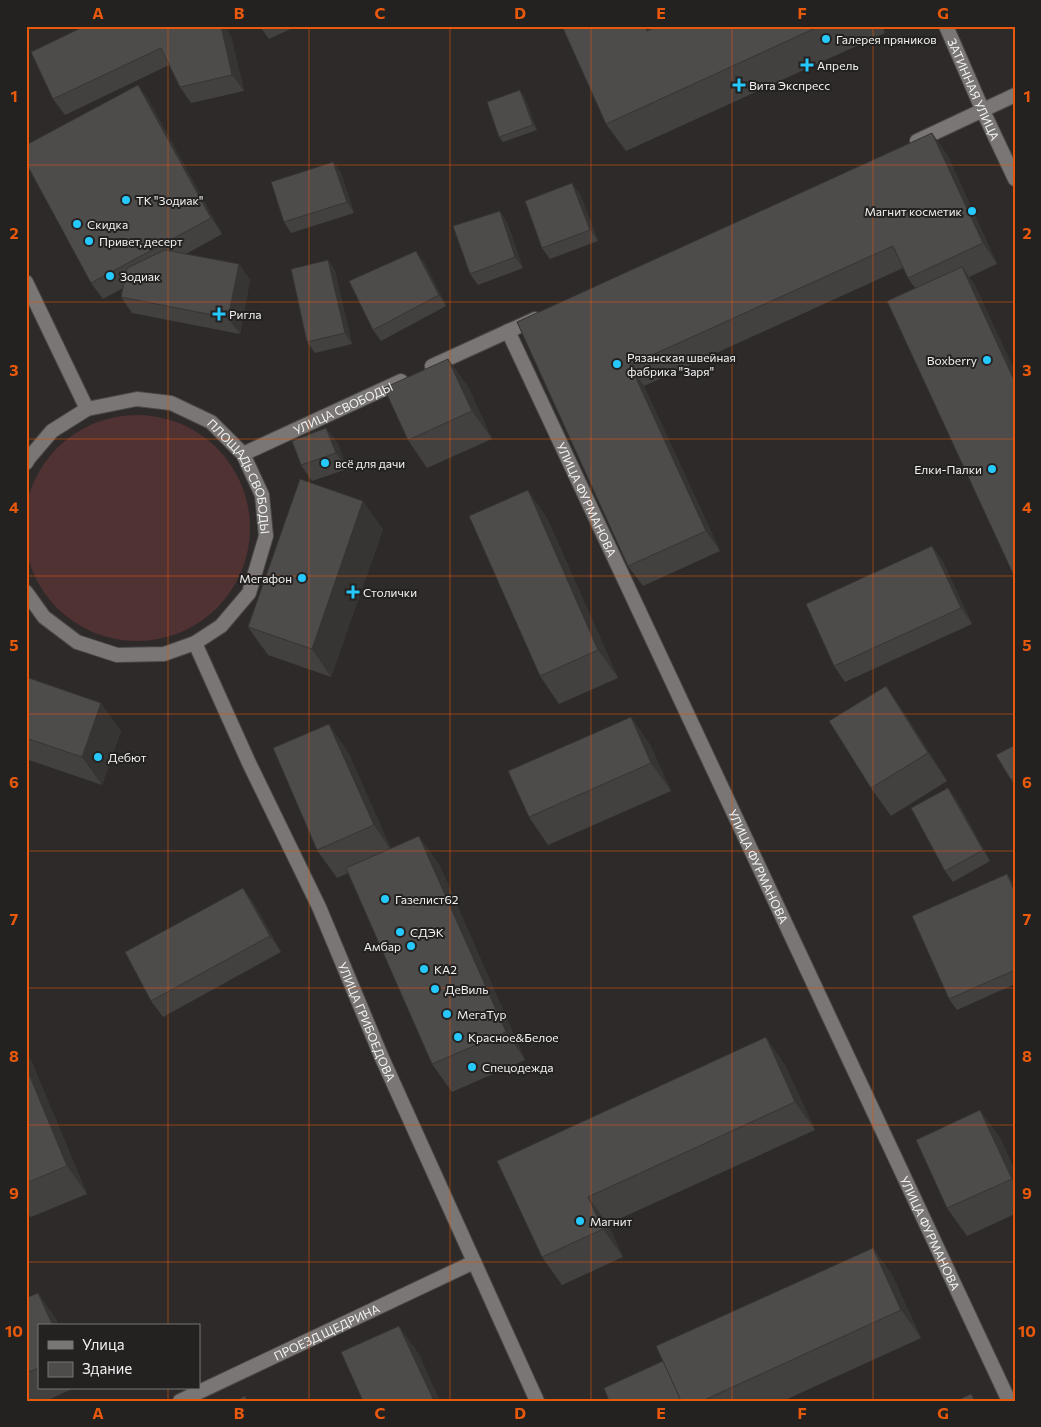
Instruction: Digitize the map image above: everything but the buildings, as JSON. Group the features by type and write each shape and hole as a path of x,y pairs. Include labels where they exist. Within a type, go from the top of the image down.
{"street":[{"name":"ЗАТИННАЯ УЛИЦА","path":"946,26 1015,179"},
{"path":"904,148 1015,95"},
{"path":"26,282 87,409"},
{"name":"УЛИЦА СВОБОДЫ","path":"243,454 544,315"},
{"name":"УЛИЦА ФУРМАНОВА","path":"508,332 1009,1401"},
{"name":"ПЛОЩАДЬ СВОБОДЫ","path":"26,463 52,431 87,409 137,399 171,403 211,422 243,454 262,495 266,536 249,593 220,626 195,644 164,654 116,655 77,642 44,617 26,592"},
{"name":"УЛИЦА ГРИБОЕДОВА","path":"195,644 249,763 319,908 382,1058 537,1401"},
{"name":"ПРОЕЗД ЩЕДРИНА","path":"180,1401 474,1262"}],"shaded area":[{"path":"137,415 170,420 180,424 200,434 217,448 231,465 241,485 245,495 250,528 245,561 241,571 231,591 217,608 200,622 180,632 170,636 137,641 104,636 94,632 74,622 57,608 43,591 33,571 29,561 24,528 29,495 33,485 43,465 57,448 74,434 94,424 104,420"}],"place":[{"name":"Галерея пряников","path":"826,39"},
{"name":"Апрель","path":"807,65"},
{"name":"Вита Экспресс","path":"739,85"},
{"name":"ТК \"Зодиак\"","path":"126,200"},
{"name":"Магнит косметик","path":"972,211"},
{"name":"Скидка","path":"77,224"},
{"name":"Привет, десерт","path":"89,241"},
{"name":"Зодиак","path":"110,276"},
{"name":"Ригла","path":"219,314"},
{"name":"Boxberry","path":"987,360"},
{"name":"Рязанская швейная фабрика \"Заря\"","path":"617,364"},
{"name":"всё для дачи","path":"325,463"},
{"name":"Елки-Палки","path":"992,469"},
{"name":"Мегафон","path":"302,578"},
{"name":"Столички","path":"353,592"},
{"name":"Дебют","path":"98,757"},
{"name":"Газелист62","path":"385,899"},
{"name":"СДЭК","path":"400,932"},
{"name":"Амбар","path":"411,946"},
{"name":"КА2","path":"424,969"},
{"name":"ДеВиль","path":"435,989"},
{"name":"МегаТур","path":"447,1014"},
{"name":"Красное&Белое","path":"458,1037"},
{"name":"Спецодежда","path":"472,1067"},
{"name":"Магнит","path":"580,1221"}]}
